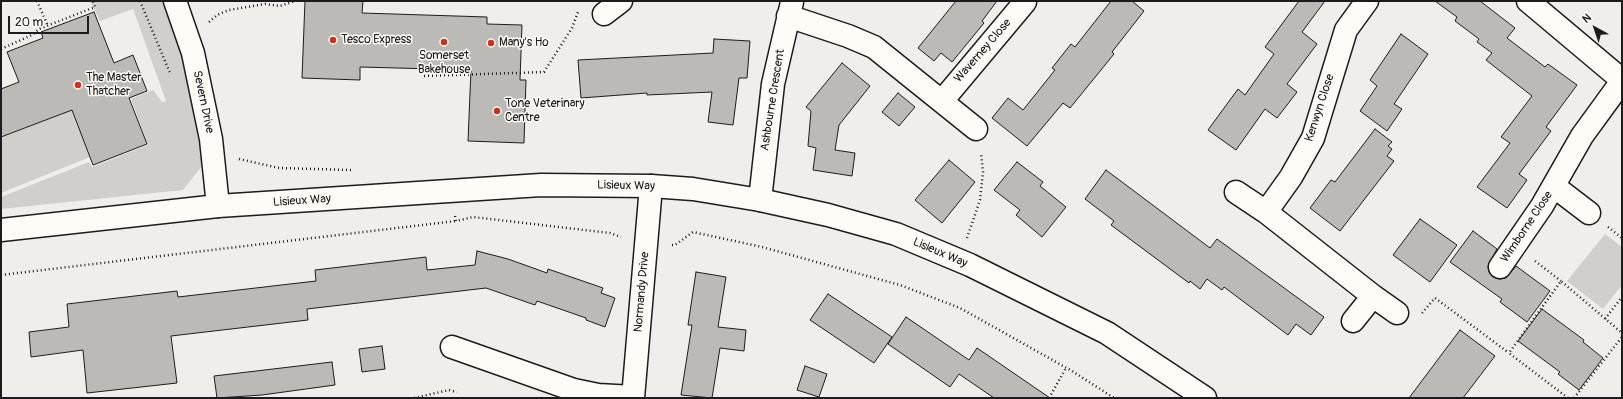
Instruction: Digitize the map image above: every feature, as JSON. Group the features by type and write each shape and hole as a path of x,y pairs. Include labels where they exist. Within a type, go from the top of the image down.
{"street":[{"name":"Kenwyn Close","path":"1266,212 1291,177 1313,138 1346,30 1367,1"},
{"path":"1528,1 1622,81"},
{"name":"Severn Drive","path":"178,2 193,54 211,139 218,206"},
{"name":"Waverney Close","path":"942,100 1025,2"},
{"path":"790,8 842,34 874,47 942,100 976,129"},
{"name":"Ashbourne Crescent","path":"760,200 773,84 790,8"},
{"name":"Wimborne Close","path":"1500,267 1554,186 1582,136 1622,81"},
{"name":"Lisieux Way","path":"1,230 218,206 541,185 651,186 693,189 760,200 896,234 957,260 1106,333 1205,398"},
{"name":"Normandy Drive","path":"452,347 574,390 598,395 633,398 651,186"},
{"name":"Wimborne Close","path":"1554,186 1589,213"},
{"path":"1236,192 1266,212 1396,313"},
{"path":"1353,321 1373,296"}],"path":[{"path":"37,1 48,26"},
{"path":"1,49 48,26 95,6 93,1"},
{"path":"205,25 217,15 229,10 265,4 280,6 295,1"},
{"path":"424,76 544,72 572,28 579,8"},
{"path":"957,260 970,232 980,200 983,172 981,152 974,144 976,129"},
{"path":"236,156 249,162 279,168 355,170"},
{"path":"455,210 456,221"},
{"path":"1,275 456,221 473,217 610,233"},
{"path":"674,245 693,232 762,247 900,285 960,308 1066,368 1114,398"},
{"path":"1515,245 1561,281 1622,333"},
{"path":"1509,353 1561,281"},
{"path":"1605,318 1622,297"},
{"path":"1396,313 1413,324 1435,298 1568,398"},
{"path":"1574,398 1622,337"},
{"path":"1049,398 1066,368"},
{"path":"414,398 449,390 457,392"}],"shaded area":[{"path":"90,1 167,1 181,44 205,157 202,166 183,190 1,209 1,197 89,162 92,167 148,145 131,99 153,90 162,102 166,101 133,9 100,21"},
{"path":"72,110 90,157 1,193 1,137"},
{"path":"1605,234 1622,247 1622,285 1603,309 1567,281"}],"building":[{"path":"305,1 363,1 362,13 487,17 487,24 522,25 520,80 526,80 524,143 468,141 471,70 360,67 360,80 302,78"},
{"path":"956,1 997,1 982,21 984,23 952,62 941,53 934,61 918,48"},
{"path":"1111,1 1132,1 1144,11 1112,52 1114,54 1070,108 1063,103 1027,146 992,118 1008,98 1023,110 1055,70 1052,68 1071,44 1075,47"},
{"path":"1299,1 1325,1 1302,32 1317,44 1287,84 1297,92 1277,118 1265,109 1236,150 1208,130 1238,89 1245,95 1274,54 1265,47"},
{"path":"1435,1 1480,1 1515,28 1507,38 1545,67 1548,64 1577,85 1546,127 1551,131 1519,174 1527,180 1507,208 1477,187 1510,143 1501,137 1532,96 1486,60 1492,53 1477,42 1479,39 1455,21 1457,17"},
{"name":"The Master Thatcher","path":"94,12 114,63 133,55 147,91 129,98 147,144 93,165 72,110 1,137 1,89 19,82 7,52 43,38 41,32"},
{"path":"1401,34 1428,54 1394,104 1402,109 1387,131 1360,111 1377,86 1370,80"},
{"path":"714,39 750,41 747,78 739,78 733,125 708,122 712,92 647,95 647,93 581,98 578,60 713,53"},
{"path":"842,63 870,86 839,125 835,150 855,153 852,176 813,170 816,148 808,146 811,111 806,107"},
{"path":"898,93 915,107 899,126 882,112"},
{"path":"1375,129 1392,142 1388,146 1392,149 1387,156 1394,161 1340,231 1310,208 1331,180 1335,182"},
{"path":"949,160 975,182 942,223 915,200"},
{"path":"1017,162 1043,182 1040,186 1066,207 1042,237 1016,215 1020,210 994,190"},
{"path":"1106,170 1210,248 1217,239 1324,317 1311,335 1296,324 1288,335 1224,287 1222,290 1207,279 1200,289 1190,281 1189,283 1111,225 1114,221 1085,199"},
{"path":"1420,219 1457,245 1430,282 1393,255"},
{"path":"1473,231 1497,249 1488,266 1489,272 1493,277 1499,279 1506,278 1516,266 1550,291 1527,322 1500,302 1502,299 1450,262"},
{"path":"477,251 508,259 547,273 548,269 603,288 601,293 615,298 605,327 586,320 586,318 537,301 535,305 486,288 307,309 308,320 171,336 177,383 87,393 83,350 31,357 29,332 69,327 67,304 177,291 178,297 316,281 315,270 426,257 427,270 475,265"},
{"path":"696,272 726,277 718,327 746,330 744,351 720,348 712,398 681,395 692,325 688,325"},
{"path":"828,294 892,337 874,363 810,320"},
{"path":"1542,309 1584,340 1583,342 1603,358 1579,390 1558,374 1560,372 1518,341"},
{"path":"906,317 969,360 977,348 1050,398 994,398 959,374 950,387 888,344"},
{"path":"1460,330 1495,356 1463,398 1409,398"},
{"path":"382,346 385,369 362,372 359,349"},
{"path":"332,362 335,385 262,395 217,398 214,376"},
{"path":"805,366 827,374 819,397 797,390"}],"place":[{"name":"Tesco Express","path":"333,40"},
{"name":"Somerset Bakehouse","path":"444,42"},
{"name":"Many's Ho","path":"491,43"},
{"name":"The Master Thatcher","path":"78,85"},
{"name":"Tone Veterinary Centre","path":"497,111"}]}
